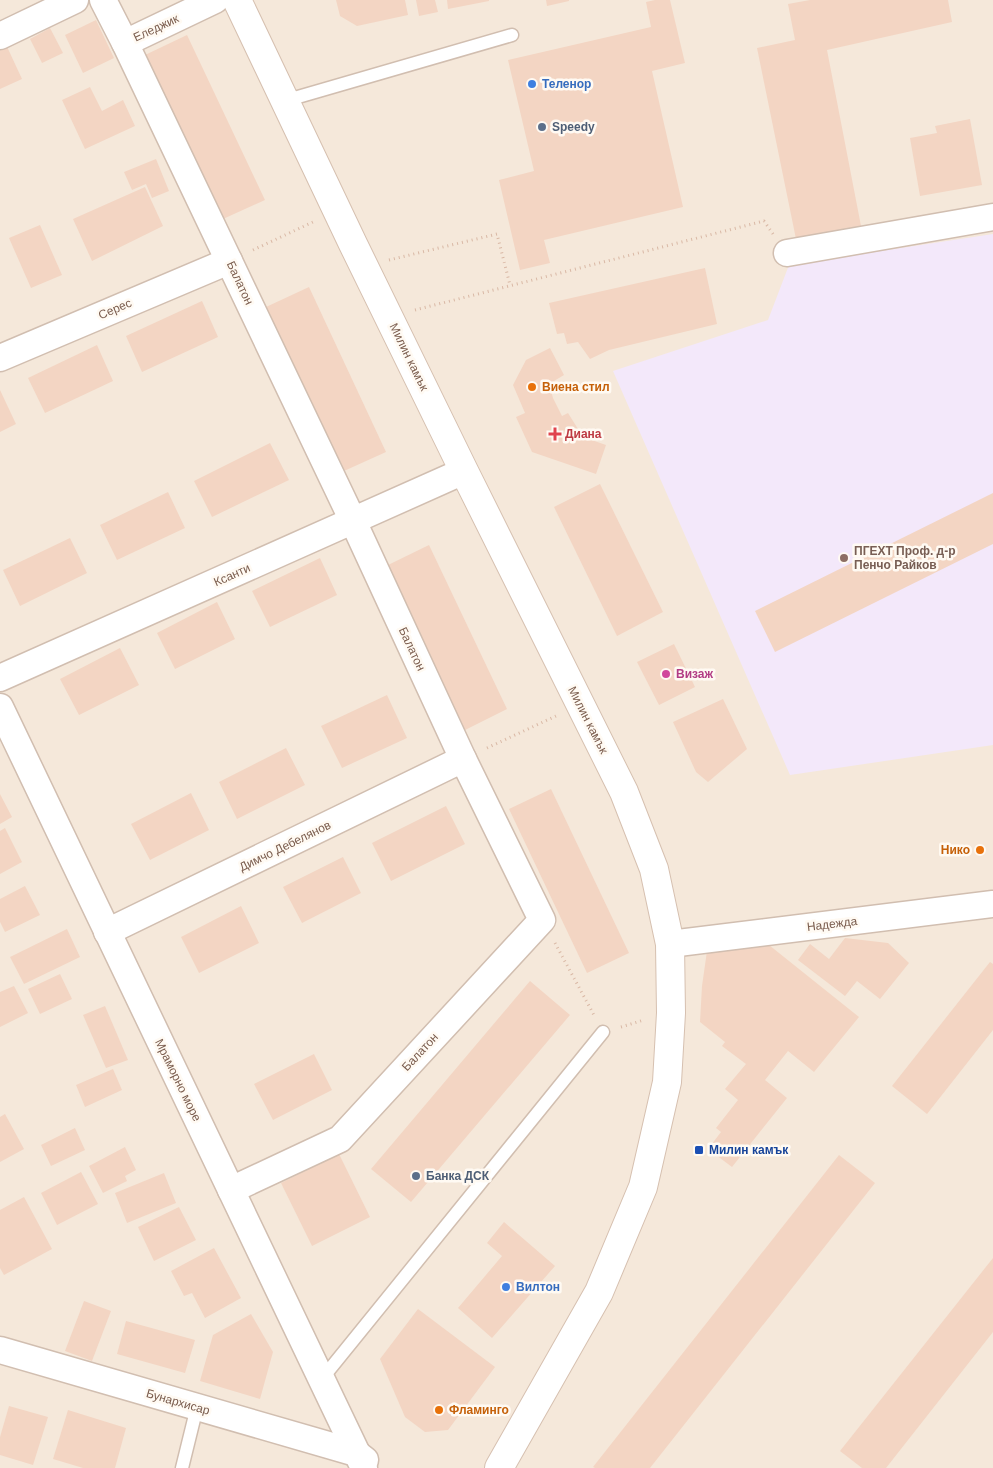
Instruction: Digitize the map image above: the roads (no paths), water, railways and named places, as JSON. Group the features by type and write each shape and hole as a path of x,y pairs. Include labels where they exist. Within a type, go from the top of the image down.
{"street":[{"path":"0,36 75,0"},
{"name":"Балатон","path":"103,0 230,261 463,759 542,920 340,1139 231,1190"},
{"name":"Еледжик","path":"125,42 215,0"},
{"name":"Милин камък","path":"237,0 388,316 624,792 654,868 670,944 671,1013 667,1082 643,1187 599,1292 499,1468"},
{"path":"787,252 993,217"},
{"name":"Серес","path":"0,358 230,261"},
{"name":"Ксанти","path":"0,678 464,471"},
{"name":"Мраморно море","path":"0,707 321,1380 365,1463"},
{"name":"Димчо Дебелянов","path":"108,932 463,759"},
{"name":"Надежда","path":"670,944 993,904"},
{"name":"Бунархисар","path":"0,1350 197,1407 365,1463"}],"lane":[{"path":"284,101 512,35"},
{"path":"321,1380 603,1032"},
{"path":"182,1468 197,1407"}],"place":[{"name":"Теленор","path":"532,84"},
{"name":"Speedy","path":"542,127"},
{"name":"Виена стил","path":"532,387"},
{"name":"Диана","path":"555,434"},
{"name":"ПГЕХТ Проф. д-р Пенчо Райков","path":"844,558"},
{"name":"Визаж","path":"666,674"},
{"name":"Нико","path":"980,850"},
{"name":"Милин камък","path":"699,1150"},
{"name":"Банка ДСК","path":"416,1176"},
{"name":"Вилтон","path":"506,1287"},
{"name":"Фламинго","path":"439,1410"}]}
